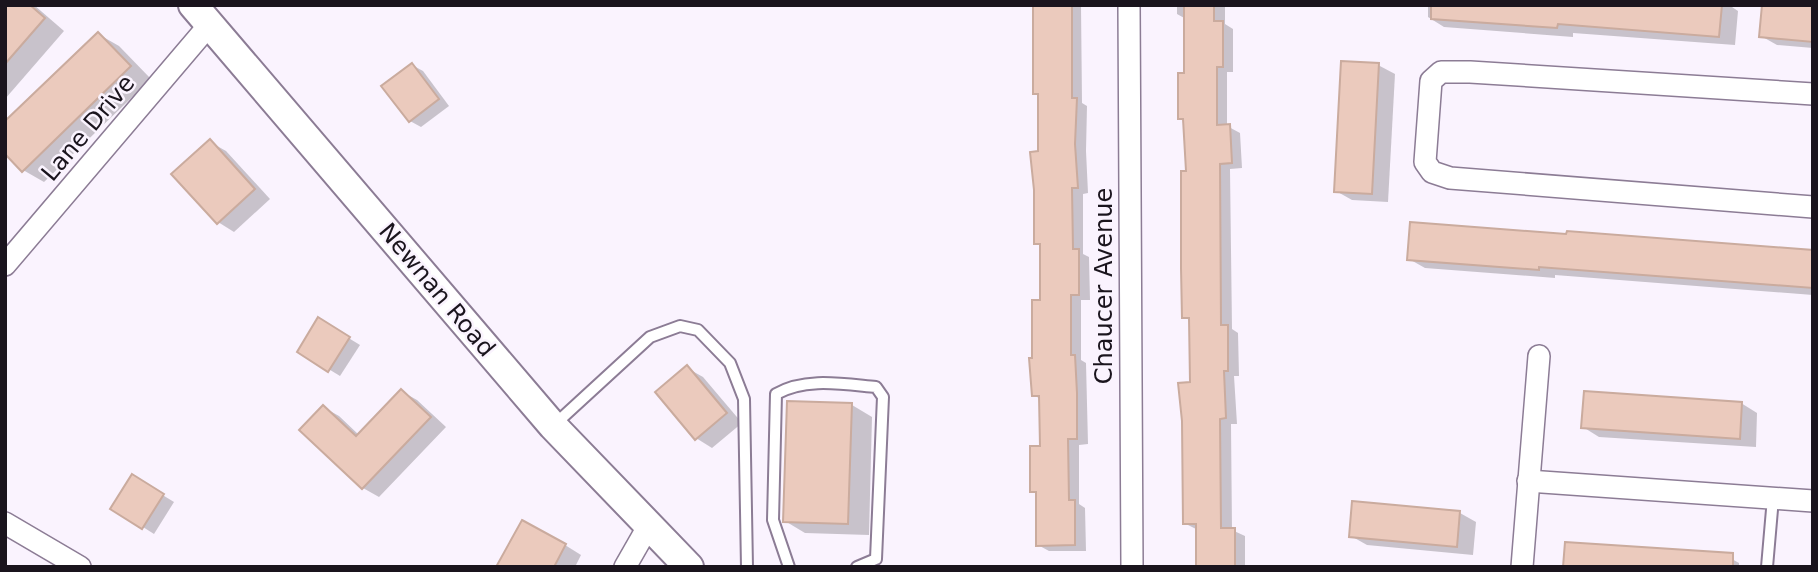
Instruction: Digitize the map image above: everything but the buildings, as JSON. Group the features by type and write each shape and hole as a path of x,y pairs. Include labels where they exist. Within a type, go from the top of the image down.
{"main road":[{"name":"Newnan Road","path":"202,15 553,426 690,567"}],"street":[{"name":"Chaucer Avenue","path":"1129,5 1132,567"},
{"name":"Lane Drive","path":"6,262 202,15"},
{"path":"1813,94 1441,72 1432,80 1425,162 1432,172 1450,178 1813,207"},
{"path":"1522,567 1539,356"},
{"path":"1528,481 1813,501"},
{"path":"5,523 80,567"},
{"path":"625,567 649,525"}],"lane":[{"path":"553,426 650,337 680,326 698,330 730,363 744,398 747,567"},
{"path":"789,567 773,520 776,394 790,386 831,383 876,387 883,397 876,559 857,567"},
{"path":"1767,567 1773,498"}]}
